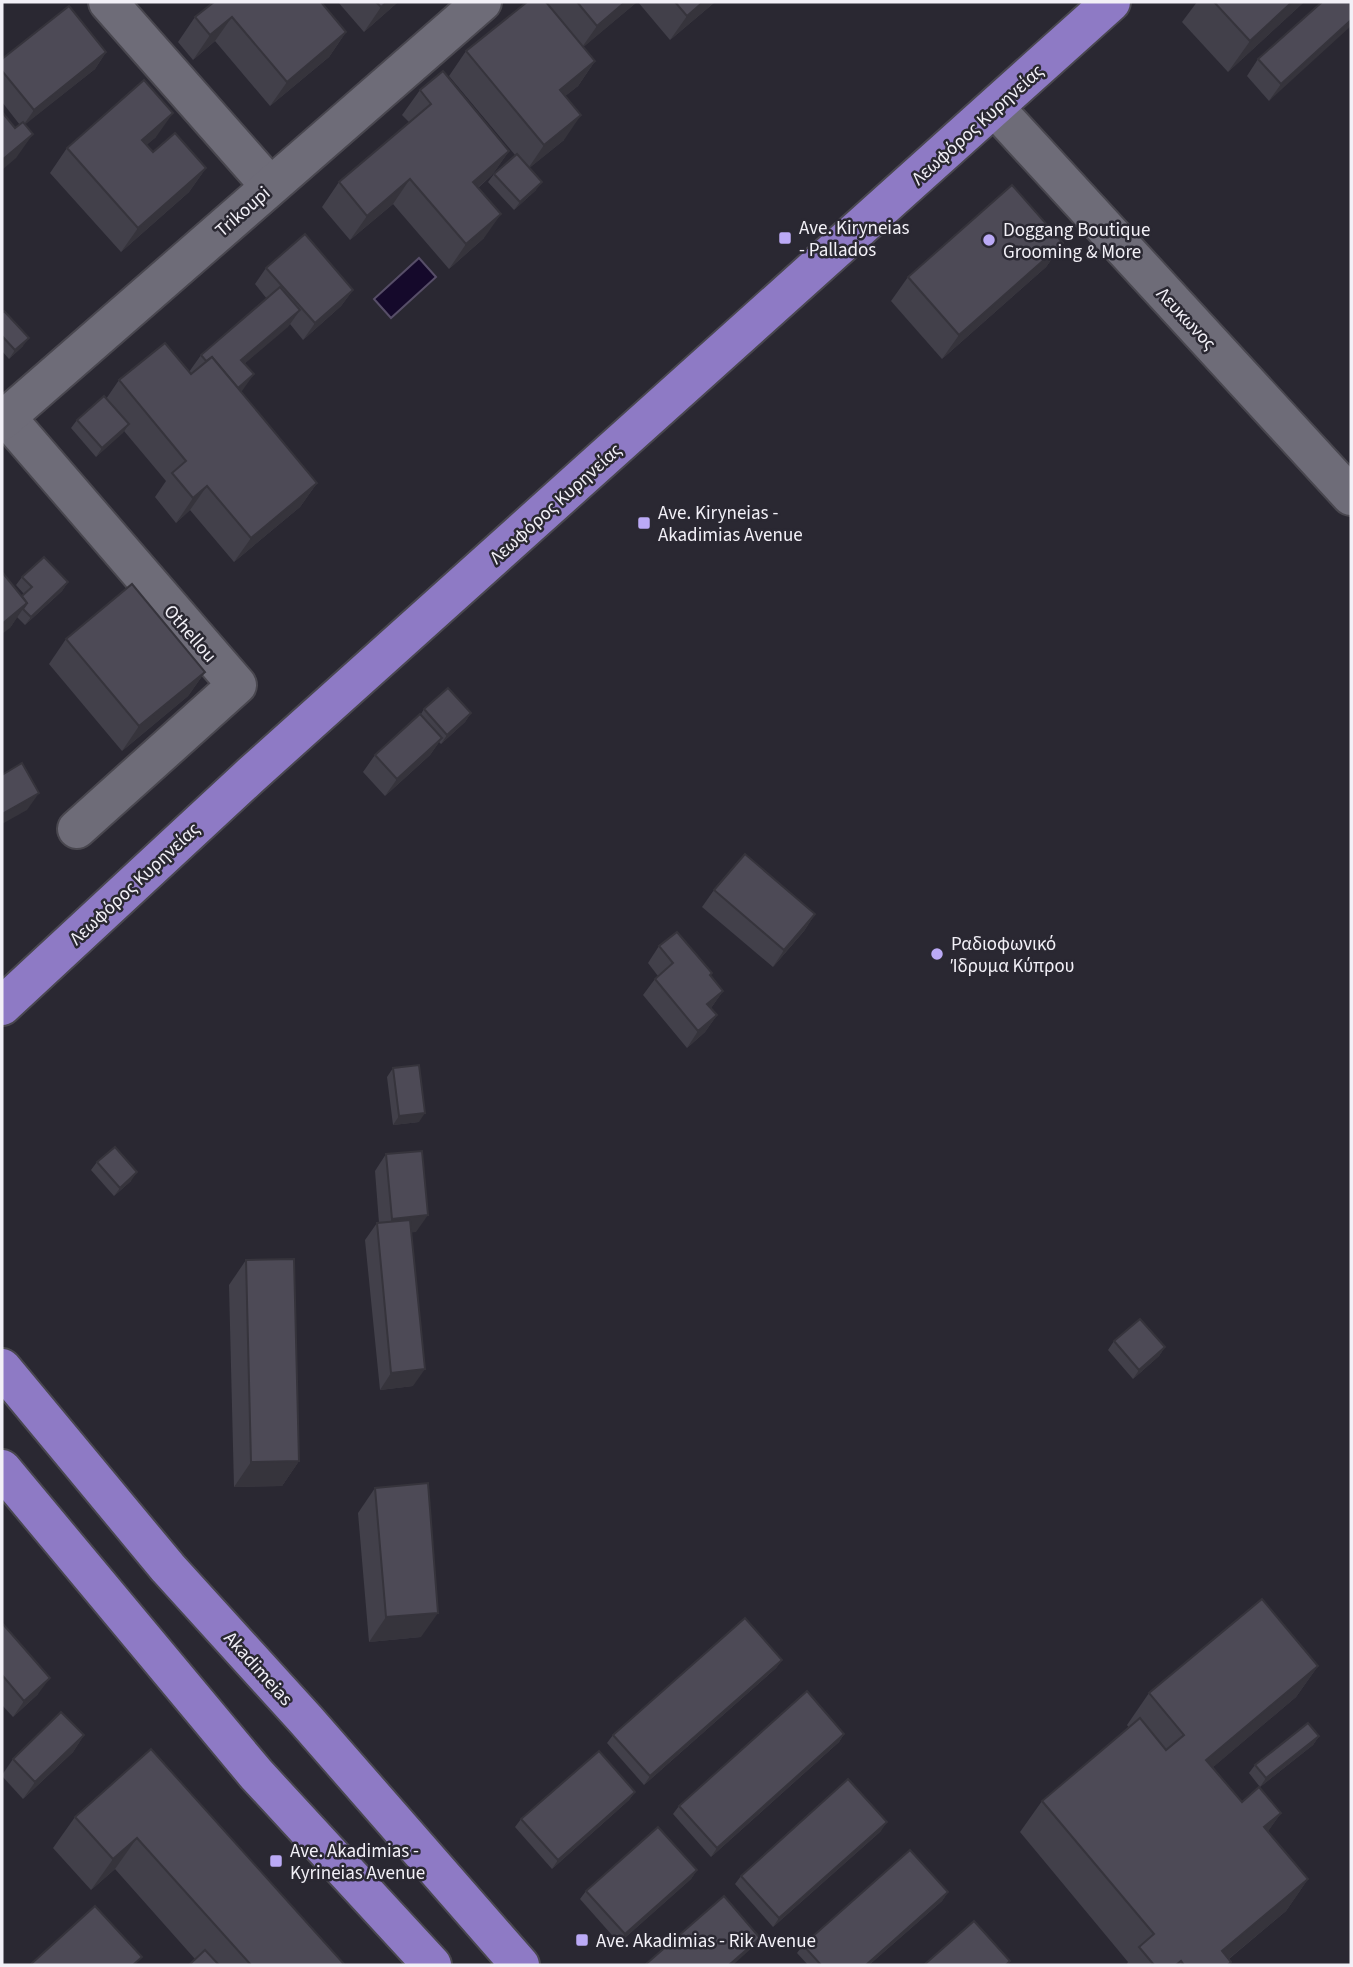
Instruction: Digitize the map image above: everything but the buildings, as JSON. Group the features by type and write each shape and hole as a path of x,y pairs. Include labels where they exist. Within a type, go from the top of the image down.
{"main road":[{"name":"Λεωφόρος Κυρηνείας","path":"2,1006 251,775 1111,2"},
{"name":"Akadimeias","path":"2,1368 168,1568 306,1720 520,1965"},
{"path":"2,1469 256,1774 432,1965"}],"street":[{"path":"108,2 270,186"},
{"name":"Trikoupi","path":"4,419 482,2"},
{"name":"Λευκωνος","path":"995,108 1351,496"},
{"name":"Othellou","path":"4,419 237,685 77,829"}],"shaded area":[{"path":"419,258 436,277 391,318 374,299"}],"place":[{"name":"Ave. Kiryneias - Pallados","path":"785,238"},
{"name":"Doggang Boutique Grooming & More","path":"989,240"},
{"name":"Ave. Kiryneias - Akadimias Avenue","path":"644,523"},
{"name":"Ραδιοφωνικό Ίδρυμα Κύπρου","path":"937,954"},
{"name":"Ave. Akadimias - Kyrineias Avenue","path":"276,1861"},
{"name":"Ave. Akadimias - Rik Avenue","path":"582,1940"}]}
